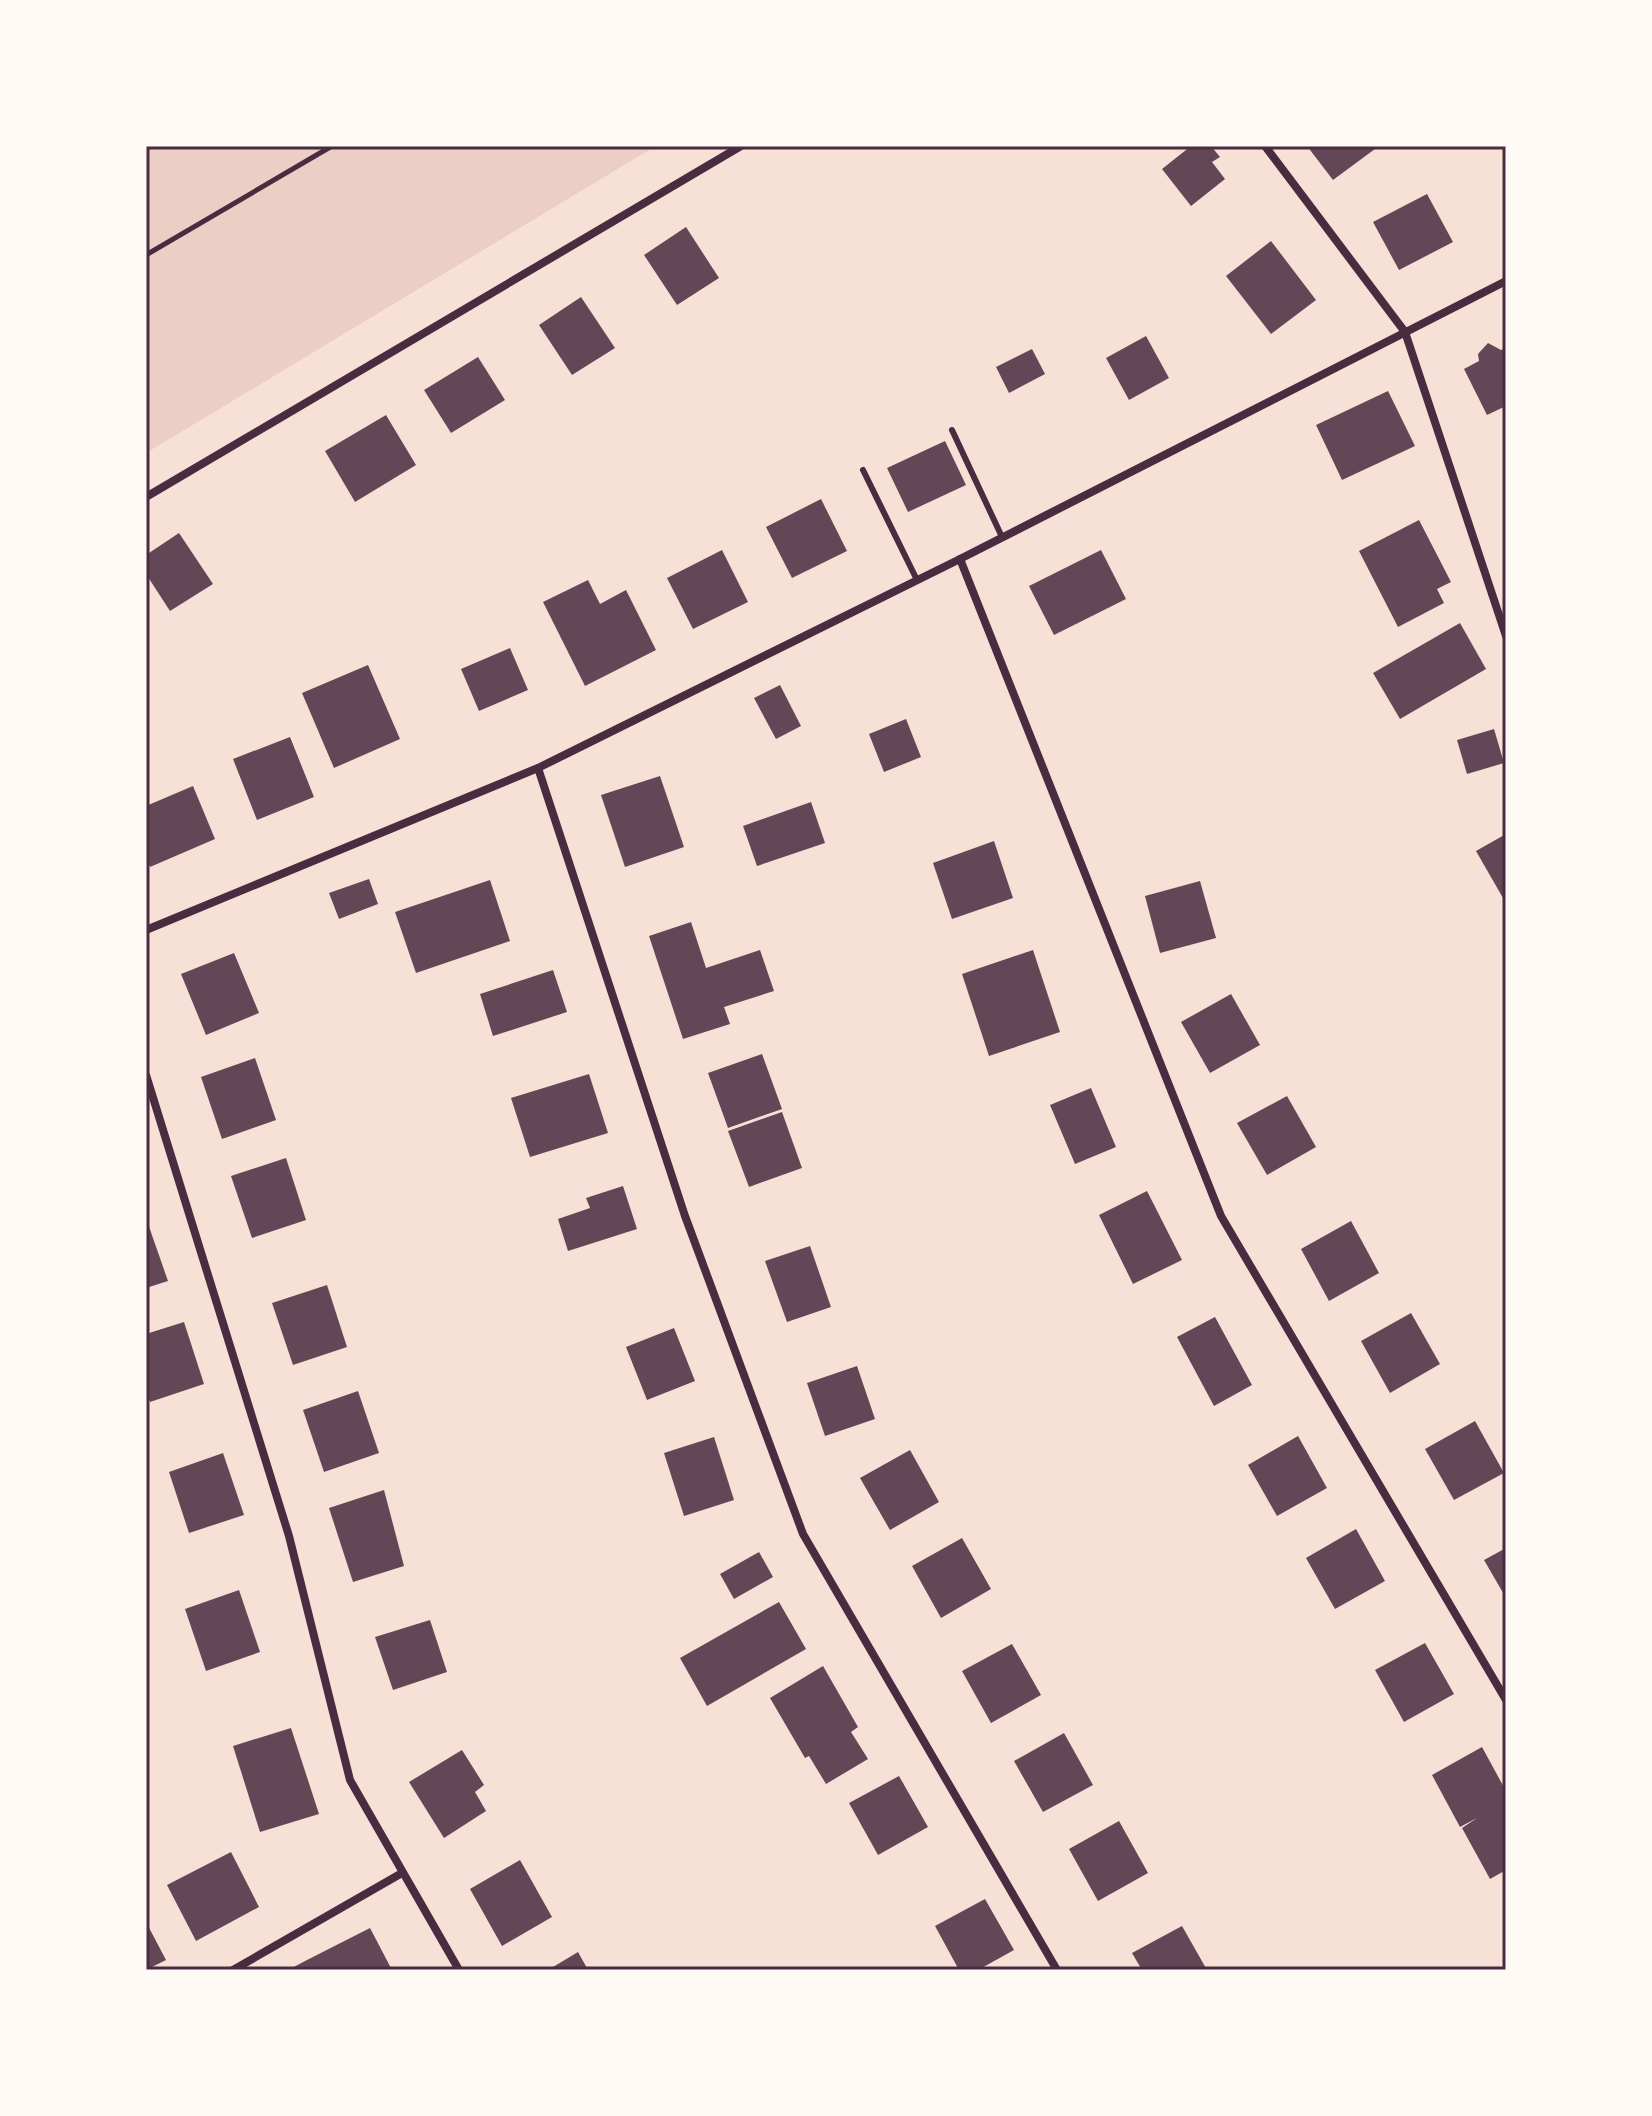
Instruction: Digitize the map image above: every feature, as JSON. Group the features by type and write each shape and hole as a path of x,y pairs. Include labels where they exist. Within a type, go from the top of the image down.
{"street":[{"path":"146,497 741,146"},
{"path":"1265,146 1405,332 1506,636"},
{"path":"146,930 538,768 960,559 1506,281"},
{"path":"960,559 1221,1216 1506,1700"},
{"path":"538,768 685,1216 803,1534 1057,1970"},
{"path":"146,1075 289,1536 350,1780 459,1970"},
{"path":"233,1970 402,1873"}],"lane":[{"path":"952,430 1002,537"},
{"path":"863,470 917,580"}],"path":[{"path":"146,255 332,146"}],"shaded area":[{"path":"146,146 656,146 146,453"}],"building":[{"path":"1191,146 1211,146 1220,157 1212,162 1225,179 1191,206 1162,169"},
{"path":"1307,146 1379,146 1333,180"},
{"path":"1427,194 1453,242 1399,270 1373,222"},
{"path":"686,227 719,278 677,305 644,255"},
{"path":"1271,241 1316,300 1271,334 1226,276"},
{"path":"581,297 615,348 572,375 539,325"},
{"path":"1146,336 1169,378 1129,400 1106,358"},
{"path":"1488,343 1501,350 1506,348 1506,406 1487,415 1464,369 1479,361 1478,354"},
{"path":"1032,349 1045,374 1009,393 996,367"},
{"path":"478,357 505,400 451,433 424,390"},
{"path":"1388,391 1415,446 1342,480 1316,425"},
{"path":"386,415 416,465 355,502 325,451"},
{"path":"945,441 966,485 908,512 887,468"},
{"path":"821,499 847,551 792,578 766,527"},
{"path":"1419,520 1451,582 1437,589 1444,603 1398,627 1359,551"},
{"path":"179,533 213,584 170,611 146,574 146,555"},
{"path":"722,550 748,602 693,629 667,578"},
{"path":"1101,550 1126,599 1054,635 1029,586"},
{"path":"588,580 600,604 626,590 656,650 585,686 543,602"},
{"path":"1460,623 1486,669 1400,719 1373,673"},
{"path":"510,648 528,690 479,711 461,669"},
{"path":"368,665 400,739 334,768 302,693"},
{"path":"780,685 801,726 776,739 754,698"},
{"path":"906,719 921,757 884,772 869,734"},
{"path":"1494,729 1504,763 1467,774 1457,740"},
{"path":"290,737 314,797 257,820 233,759"},
{"path":"660,776 684,847 625,867 601,795"},
{"path":"193,786 215,839 150,867 146,857 146,806"},
{"path":"811,802 825,843 757,866 743,826"},
{"path":"1506,834 1506,896 1503,898 1476,851"},
{"path":"994,841 1013,898 952,919 933,863"},
{"path":"369,879 378,904 339,919 329,893"},
{"path":"490,880 510,941 416,973 395,912"},
{"path":"1200,881 1216,938 1160,953 1145,896"},
{"path":"691,922 706,968 760,950 774,991 724,1007 730,1024 683,1039 649,936"},
{"path":"1033,950 1060,1032 989,1056 962,974"},
{"path":"234,953 259,1013 206,1035 181,974"},
{"path":"553,970 567,1012 493,1036 480,994"},
{"path":"1231,994 1260,1045 1210,1073 1181,1022"},
{"path":"762,1054 782,1109 728,1128 708,1073"},
{"path":"255,1058 276,1120 222,1139 201,1077"},
{"path":"589,1074 608,1133 530,1157 511,1098"},
{"path":"1091,1088 1116,1147 1075,1164 1050,1105"},
{"path":"1287,1096 1316,1147 1267,1175 1237,1123"},
{"path":"782,1112 802,1168 749,1187 728,1131"},
{"path":"286,1158 306,1220 252,1238 231,1176"},
{"path":"623,1186 637,1229 568,1251 558,1219 590,1208 586,1198"},
{"path":"1147,1191 1182,1260 1133,1284 1099,1215"},
{"path":"146,1218 168,1281 146,1288"},
{"path":"1351,1221 1379,1273 1329,1301 1301,1249"},
{"path":"810,1246 831,1307 787,1322 765,1261"},
{"path":"327,1285 347,1347 293,1365 272,1303"},
{"path":"1411,1313 1440,1364 1390,1393 1361,1341"},
{"path":"1215,1317 1252,1385 1214,1406 1177,1337"},
{"path":"184,1322 204,1384 150,1402 146,1390 146,1334"},
{"path":"674,1328 695,1381 647,1400 626,1347"},
{"path":"857,1366 875,1419 825,1436 807,1383"},
{"path":"358,1391 379,1453 324,1472 303,1410"},
{"path":"1475,1421 1504,1473 1454,1500 1425,1449"},
{"path":"1298,1436 1327,1488 1277,1516 1248,1465"},
{"path":"714,1437 734,1500 684,1516 664,1453"},
{"path":"910,1450 939,1502 890,1530 860,1478"},
{"path":"223,1453 244,1515 189,1533 169,1472"},
{"path":"384,1490 404,1566 353,1582 329,1508"},
{"path":"1356,1529 1385,1581 1335,1609 1306,1558"},
{"path":"962,1538 991,1589 941,1618 912,1566"},
{"path":"1506,1548 1506,1598 1484,1560"},
{"path":"759,1552 773,1577 734,1599 720,1574"},
{"path":"239,1590 260,1652 206,1671 185,1609"},
{"path":"779,1602 806,1649 707,1706 680,1658"},
{"path":"430,1620 447,1672 393,1690 375,1637"},
{"path":"1425,1643 1454,1694 1404,1722 1375,1670"},
{"path":"1012,1644 1041,1695 991,1723 962,1671"},
{"path":"823,1666 858,1727 851,1732 868,1759 826,1784 809,1756 805,1758 770,1698"},
{"path":"291,1728 319,1814 260,1832 233,1746"},
{"path":"1064,1733 1093,1785 1043,1812 1014,1761"},
{"path":"1482,1747 1506,1791 1506,1870 1490,1879 1462,1828 1477,1818 1460,1827 1432,1775"},
{"path":"462,1750 484,1785 475,1792 486,1811 444,1838 409,1782"},
{"path":"899,1776 928,1827 878,1855 849,1803"},
{"path":"1119,1821 1148,1873 1098,1901 1069,1849"},
{"path":"231,1852 259,1907 196,1941 167,1885"},
{"path":"520,1860 552,1917 502,1946 470,1889"},
{"path":"985,1899 1014,1950 978,1970 959,1970 935,1926"},
{"path":"146,1922 166,1960 146,1970"},
{"path":"1182,1926 1207,1970 1142,1970 1132,1953"},
{"path":"370,1928 392,1970 288,1970 307,1960"},
{"path":"578,1952 588,1970 548,1970"}]}
